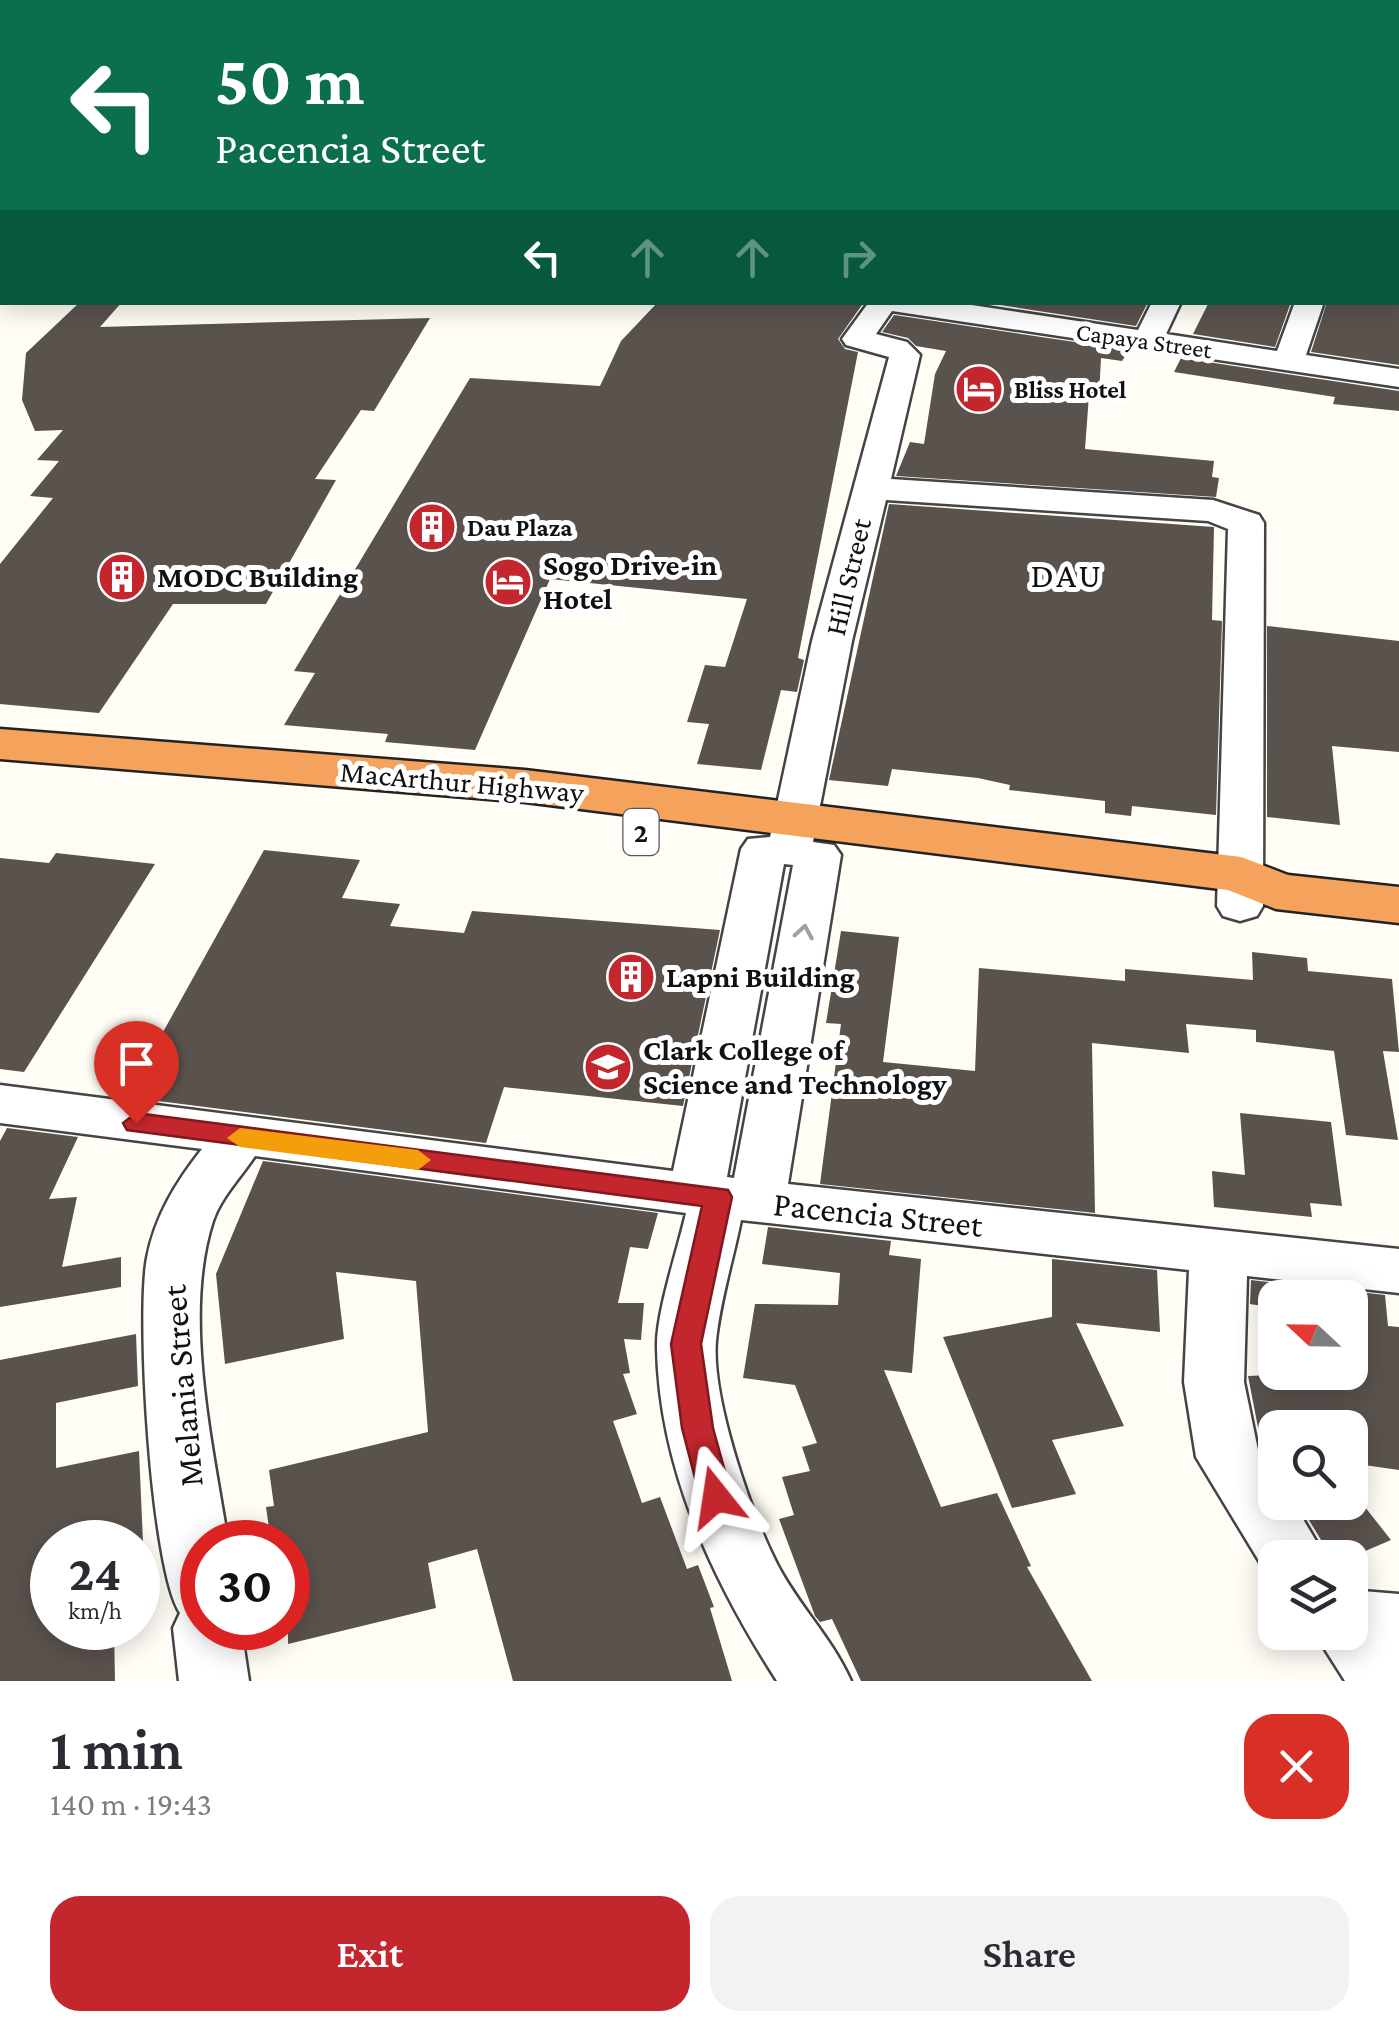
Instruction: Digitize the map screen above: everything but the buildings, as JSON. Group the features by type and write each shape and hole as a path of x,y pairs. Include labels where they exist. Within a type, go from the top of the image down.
{"highway":[{"name":"MacArthur Highway","path":"0,744 507,784 791,843"},
{"name":"MacArthur Highway","path":"0,776 478,813 1399,904"}],"street":[{"name":"Hill Street","path":"816,1681 752,1584 716,1497 698,1428 686,1344 724,1197 791,843 869,488 905,355 896,348 857,340 885,305"},
{"name":"Capaya Street","path":"929,305 1026,312 1148,340 1399,378"},
{"path":"1148,340 1166,305"},
{"path":"1288,361 1309,305"},
{"path":"869,488 1212,511 1246,523 1252,891"},
{"name":"Pacencia Street","path":"0,1104 239,1138 724,1197 1399,1271"},
{"name":"Melania Street","path":"194,1520 174,1352 171,1274 186,1219 239,1138"},
{"path":"1219,1252 1214,1382 1228,1457 1281,1540"},
{"path":"1368,1622 1399,1625"},
{"path":"210,1650 214,1681"},
{"path":"1363,1650 1388,1681"}],"slow traffic":[{"path":"240,1138 418,1160"}],"place":[{"name":"Bliss Hotel","path":"979,389"},
{"name":"Dau Plaza","path":"432,527"},
{"name":"MODC Building","path":"122,577"},
{"name":"Sogo Drive-in Hotel","path":"508,582"},
{"name":"Lapni Building","path":"631,977"},
{"name":"Clark College of Science and Technology","path":"608,1067"}],"district":[{"name":"DAU","path":"1067,575"}],"route":[{"path":"136,1123 718,1197 686,1344 698,1428 716,1497"}]}
